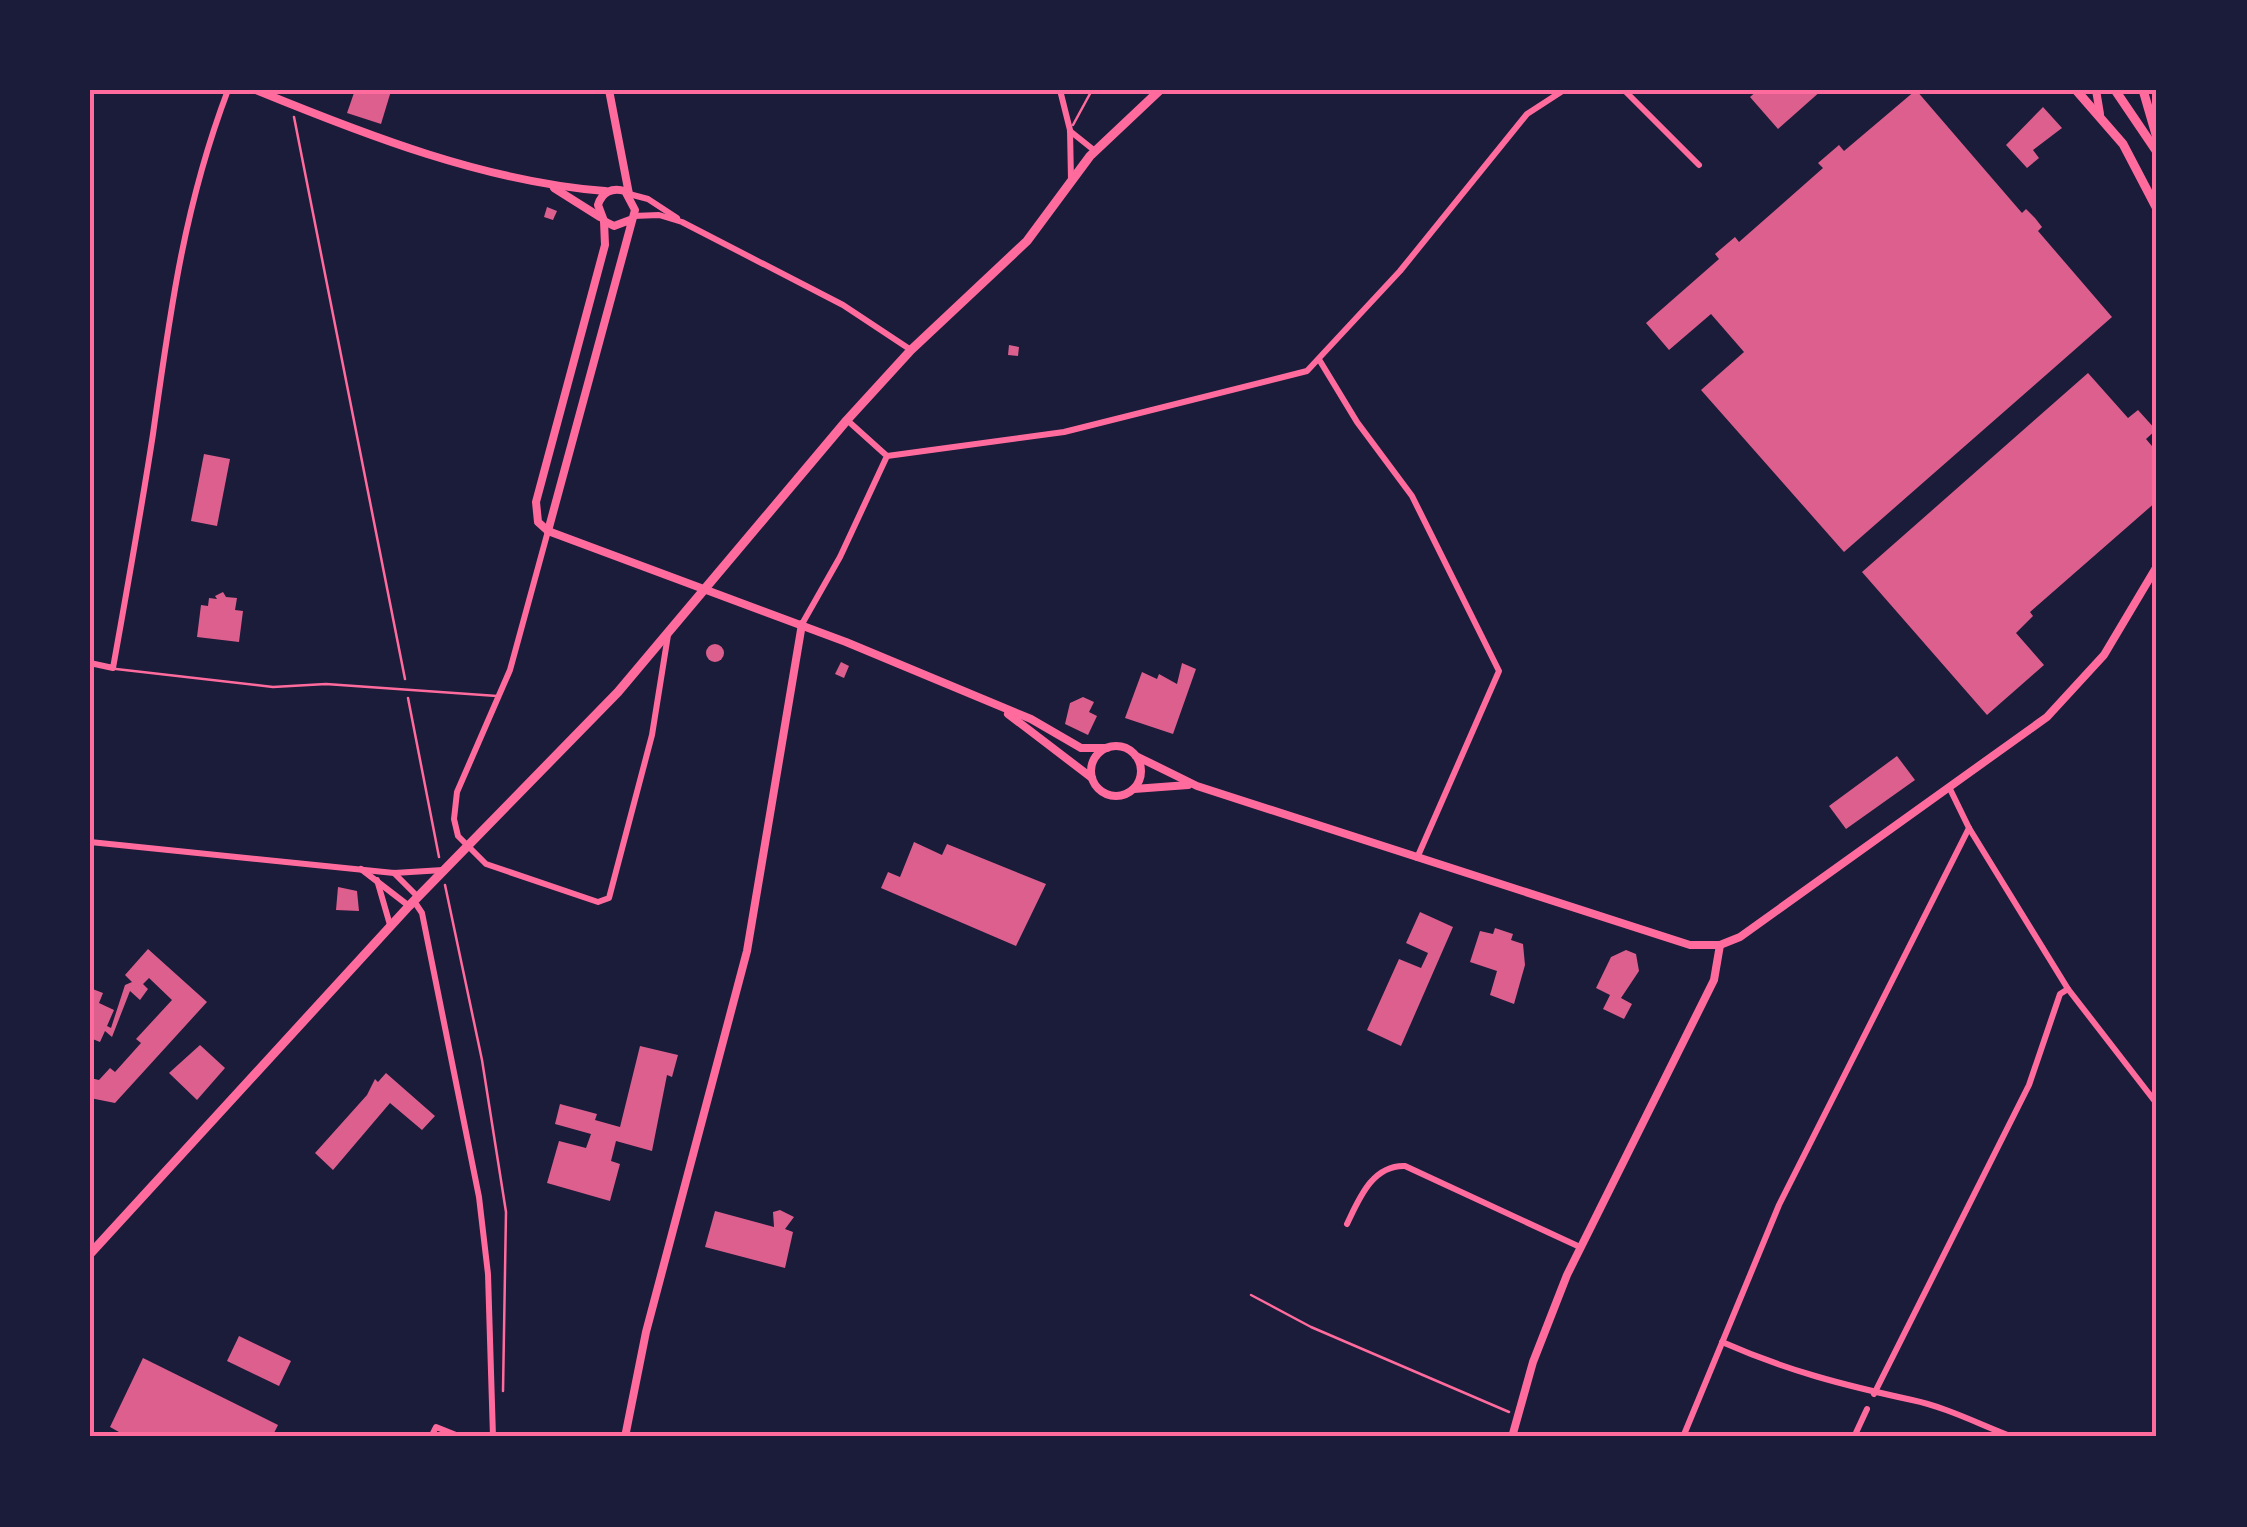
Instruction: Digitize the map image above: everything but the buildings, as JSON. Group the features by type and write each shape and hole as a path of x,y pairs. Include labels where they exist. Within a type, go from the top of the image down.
{"main road":[{"path":"90,1254 414,901 584,728 708,589 847,420 912,350 1027,241 1095,150 1160,90"},
{"path":"2076,90 2100,114 2141,173 2157,209"},
{"path":"2115,90 2157,152"},
{"path":"2143,90 2157,138"}],"street":[{"path":"90,662 114,668 153,429 160,357 190,205 228,90"},
{"path":"256,90 325,118 550,186 619,189 648,199 682,222 836,301 912,350"},
{"path":"609,90 629,194 635,204 522,631 454,803 458,836 486,864 598,902 609,898 652,735 668,635"},
{"path":"1060,90 1070,130 1071,180"},
{"path":"847,420 887,456 1064,432 1290,378 1320,361 1400,271 1527,114 1564,90"},
{"path":"1624,90 1699,165"},
{"path":"2096,90 2100,114"},
{"path":"1070,130 1095,150"},
{"path":"550,186 614,226 632,218 682,222"},
{"path":"608,191 600,200 605,245 536,502 538,522 548,532 802,624 1001,708 1082,748 1120,746 1198,786 1686,944 1720,945 1747,932 2047,716 2086,679 2157,566"},
{"path":"1320,361 1357,422 1412,496 1498,671 1417,858"},
{"path":"625,1437 646,1332 747,950 802,624 840,557 887,456"},
{"path":"2139,595 2157,580"},
{"path":"1001,708 1107,794 1120,796 1134,789 1172,783 1198,786"},
{"path":"1092,778 1092,764 1107,748"},
{"path":"1134,789 1141,776 1136,756"},
{"path":"1950,789 1969,828 2068,989 2157,1104"},
{"path":"1683,1437 1779,1205 1969,828"},
{"path":"90,854 92,842 394,873 422,875 444,870"},
{"path":"360,868 414,901"},
{"path":"394,873 414,901 426,932 479,1197 488,1274 493,1437"},
{"path":"377,878 390,927"},
{"path":"1512,1437 1539,1344 1580,1247 1714,980 1720,945"},
{"path":"1874,1394 1934,1268 1963,1222 2036,1065 2060,994 2068,989"},
{"path":"1347,1224 1371,1181 1382,1171 1404,1166 1580,1247"},
{"path":"1722,1342 1784,1370 1874,1394 1915,1400 2013,1437"},
{"path":"1854,1437 1867,1409"},
{"path":"431,1437 436,1427 460,1437"}],"lane":[{"path":"1070,130 1092,90"},
{"path":"114,668 274,686 326,684 498,696"}],"path":[{"path":"295,117 405,679"},
{"path":"408,697 432,819"},
{"path":"450,911 482,1060 506,1212 502,1404"},
{"path":"1251,1295 1311,1326 1508,1412"}]}
